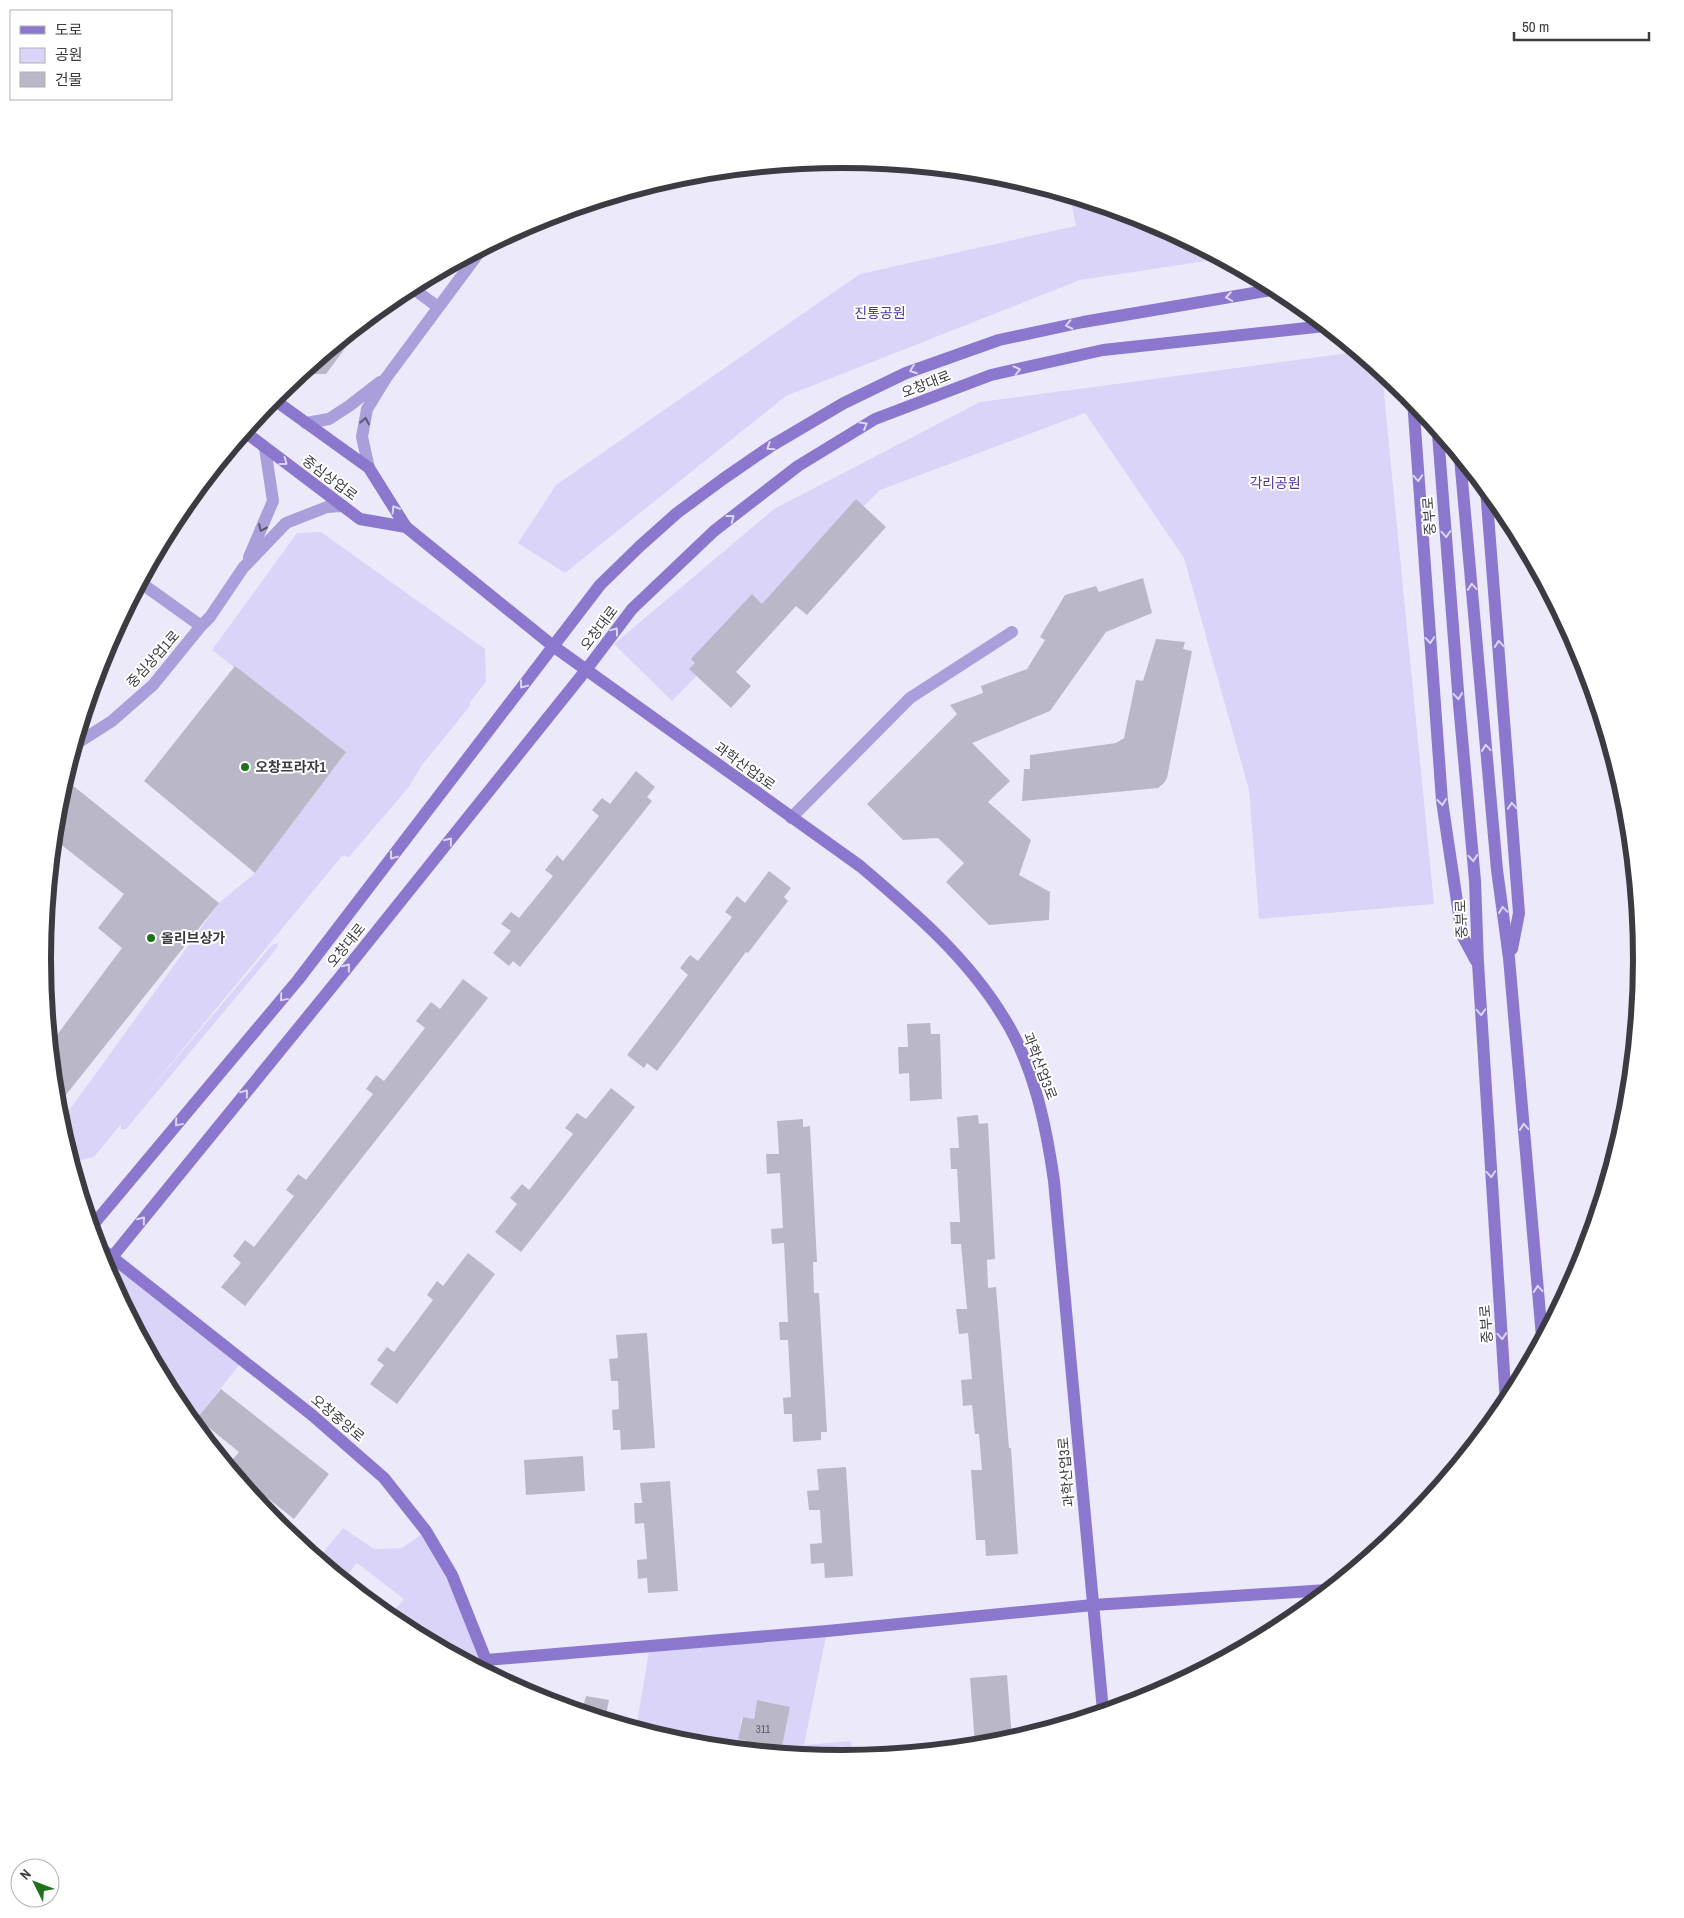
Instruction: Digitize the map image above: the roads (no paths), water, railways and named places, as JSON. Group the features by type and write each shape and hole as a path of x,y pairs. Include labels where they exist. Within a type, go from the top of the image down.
{"main road":[{"name":"오창대로","path":"96,1221 298,980 600,585 677,513 772,446 862,395 906,373 999,340 1083,322 1265,292"},
{"name":"오창대로","path":"110,1259 338,980 586,670 632,609 714,531 798,466 875,419 991,376 1103,350 1316,327"},
{"name":"중심상업로","path":"279,404 369,468 406,527 553,646"},
{"path":"1413,413 1442,801 1462,935 1478,963"},
{"path":"1415,429 1420,420"},
{"name":"중심상업로","path":"249,435 360,519 406,527"},
{"name":"중부로","path":"1438,440 1475,881 1478,963 1505,1389"},
{"path":"1461,468 1497,870 1509,958 1541,1327"},
{"path":"1487,503 1519,913 1509,958"},
{"name":"과학산업3로","path":"553,646 860,866 906,905 951,949 977,979 1005,1018 1024,1058 1047,1130 1054,1181 1102,1706"},
{"name":"오창중앙로","path":"113,1265 312,1415 384,1478 426,1531 452,1575 485,1665"},
{"path":"488,1666 1093,1604 1317,1591"}],"street":[{"path":"369,468 362,438 367,409 386,378 474,260"},
{"path":"419,292 438,307"},
{"path":"306,423 329,419 386,378"},
{"path":"243,568 274,501 265,448"},
{"path":"243,568 286,523 327,507 343,506"},
{"name":"중심상업1로","path":"82,740 112,721 153,685 210,617 243,568"},
{"name":"중심상업1로","path":"145,586 201,626"},
{"path":"791,818 910,698 1012,632"}],"place":[{"name":"오창프라자1","path":"245,767"},
{"name":"올리브상가","path":"151,938"}],"park label":[{"name":"진통공원","path":"880,313"},
{"name":"각리공원","path":"1275,483"}]}
